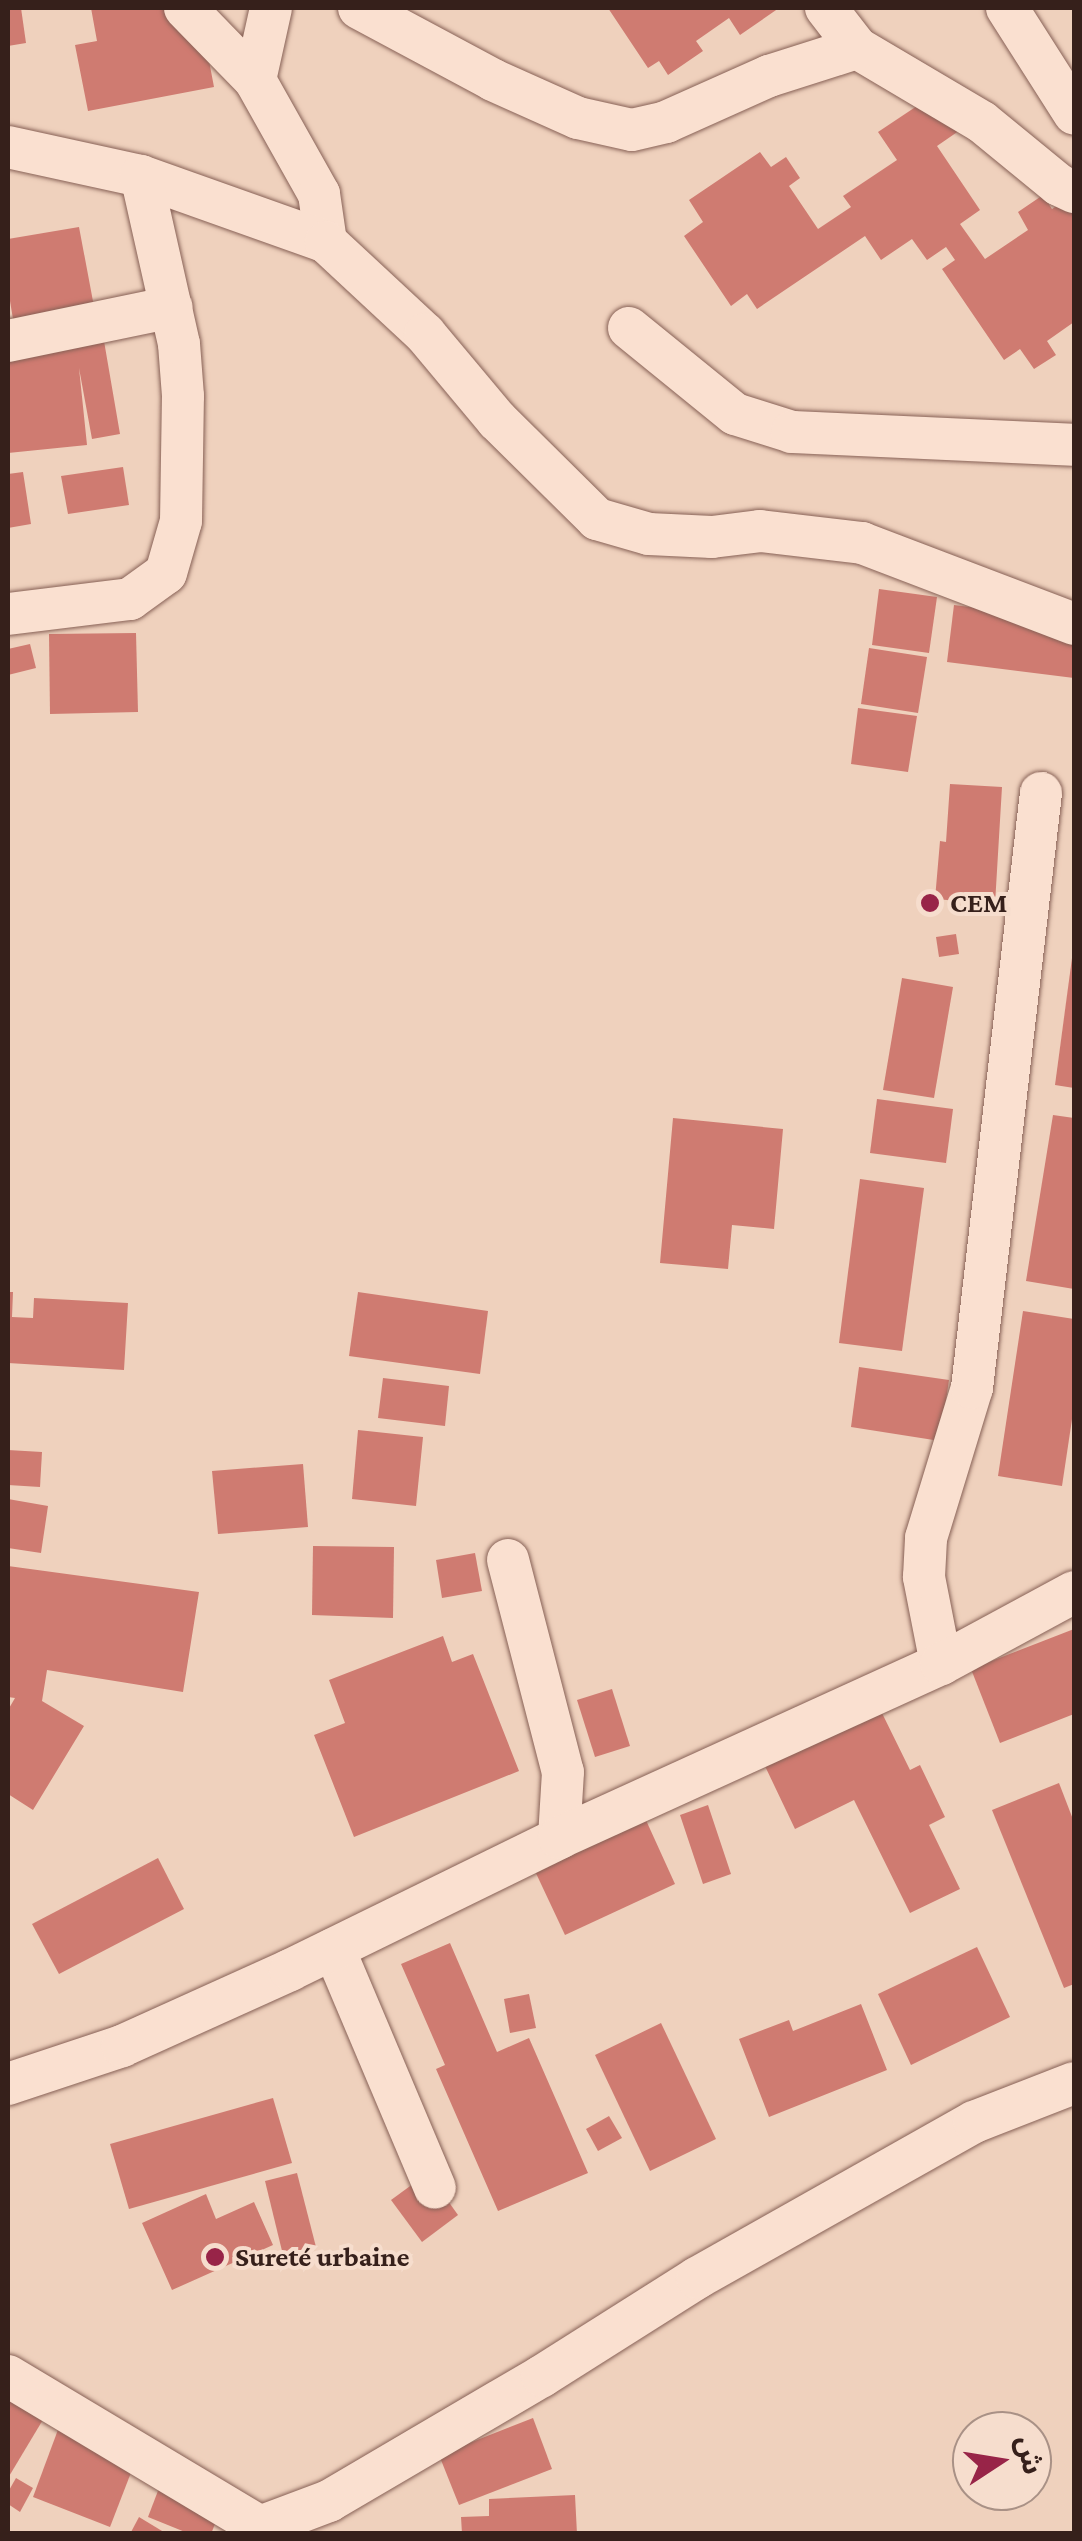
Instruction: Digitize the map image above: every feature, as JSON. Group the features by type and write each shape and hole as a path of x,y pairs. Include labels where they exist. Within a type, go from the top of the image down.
{"street":[{"path":"185,8 254,80 320,194 326,242"},
{"path":"254,80 271,8"},
{"path":"359,8 493,80 578,118 632,130 666,122 769,76 857,48"},
{"path":"826,8 857,48 982,122 1059,185 1074,192"},
{"path":"1007,8 1074,112"},
{"path":"8,148 142,176 326,242 425,334 498,420 597,519 648,534 712,537 760,531 862,543 1074,624"},
{"path":"8,614 130,600 166,573 181,521 184,396 172,307 142,176"},
{"path":"8,341 172,307"},
{"path":"630,328 735,414 792,432 1074,445"},
{"path":"941,1664 924,1577 926,1538 972,1388 1040,793"},
{"path":"508,1560 563,1772 560,1838"},
{"path":"8,2084 122,2046 334,1949 560,1838 941,1664 1074,1592"},
{"path":"334,1949 435,2188"},
{"path":"8,2376 258,2530 329,2500 542,2376 697,2278 974,2122 1074,2083"}],"building":[{"path":"8,8 21,8 26,43 8,46"},
{"path":"91,8 199,8 214,87 88,111 75,45 97,41"},
{"path":"608,8 779,8 740,35 729,18 696,41 703,51 668,75 659,61 648,68"},
{"path":"926,100 966,126 937,146 980,210 960,224 985,259 1028,230 1018,212 1043,195 1052,209 1066,200 1074,212 1074,322 1047,341 1056,355 1034,369 1020,349 1004,360 942,269 955,260 946,247 927,260 912,239 881,260 865,236 757,309 747,294 731,306 684,236 703,222 689,200 760,152 771,167 786,157 800,178 789,186 818,229 851,207 843,196 897,160 878,132"},
{"path":"79,227 96,317 15,331 8,289 8,239"},
{"path":"104,341 120,434 92,439 79,368 87,445 8,453 8,354"},
{"path":"123,467 129,505 68,514 61,476"},
{"path":"23,472 31,524 8,528 8,474"},
{"path":"879,589 937,597 929,653 872,645"},
{"path":"954,605 1074,620 1074,678 947,662"},
{"path":"136,633 138,712 50,714 49,634"},
{"path":"30,644 36,668 8,675 8,649"},
{"path":"869,648 927,657 918,713 861,704"},
{"path":"858,708 917,716 908,772 851,764"},
{"path":"950,784 1002,787 995,904 935,899 940,841 946,842"},
{"path":"956,934 959,954 939,957 936,937"},
{"path":"1074,958 1074,1088 1055,1085"},
{"path":"902,978 953,987 934,1098 883,1090"},
{"path":"877,1099 953,1109 946,1163 870,1153"},
{"path":"1053,1115 1074,1118 1074,1289 1026,1281"},
{"path":"673,1118 783,1129 774,1229 732,1225 728,1269 660,1263"},
{"path":"860,1179 924,1188 902,1351 839,1343"},
{"path":"8,1292 13,1292 12,1317 33,1318 34,1298 128,1303 124,1370 8,1363"},
{"path":"358,1292 488,1311 480,1374 349,1356"},
{"path":"1023,1311 1074,1319 1074,1406 1062,1486 998,1476"},
{"path":"859,1367 949,1380 940,1441 851,1427"},
{"path":"383,1378 449,1386 445,1426 378,1418"},
{"path":"358,1430 423,1437 416,1506 352,1499"},
{"path":"8,1450 42,1452 40,1487 8,1485"},
{"path":"303,1464 308,1527 218,1534 212,1471"},
{"path":"8,1499 48,1506 41,1553 8,1548"},
{"path":"313,1546 394,1547 393,1618 312,1615"},
{"path":"475,1553 482,1591 442,1598 436,1560"},
{"path":"8,1566 199,1592 183,1692 47,1670 42,1701 84,1726 33,1810 8,1794 8,1710 15,1698 8,1697"},
{"path":"1074,1629 1074,1714 1000,1743 971,1669"},
{"path":"443,1636 452,1662 473,1654 519,1771 354,1837 314,1735 345,1723 329,1680"},
{"path":"612,1689 630,1746 595,1757 577,1700"},
{"path":"879,1707 910,1770 920,1765 945,1817 929,1825 960,1889 910,1913 854,1800 795,1829 764,1764"},
{"path":"1059,1783 1074,1822 1074,1984 1064,1988 992,1810"},
{"path":"708,1805 731,1874 703,1884 680,1815"},
{"path":"645,1818 675,1884 565,1935 534,1869"},
{"path":"158,1858 184,1909 59,1974 32,1924"},
{"path":"450,1943 497,2052 529,2038 588,2173 498,2211 436,2069 445,2065 401,1964"},
{"path":"977,1947 1010,2017 911,2065 878,1994"},
{"path":"529,1994 536,2028 510,2033 504,1999"},
{"path":"861,2004 887,2070 769,2117 739,2039 789,2020 793,2031"},
{"path":"661,2023 716,2139 650,2171 595,2055"},
{"path":"273,2098 292,2163 129,2209 110,2144"},
{"path":"609,2116 622,2138 598,2151 586,2129"},
{"path":"297,2173 316,2247 283,2255 265,2181"},
{"path":"428,2173 458,2215 422,2242 391,2200"},
{"path":"206,2194 216,2219 254,2202 273,2245 172,2290 142,2223"},
{"path":"8,2381 50,2408 8,2478"},
{"path":"533,2418 552,2469 459,2505 439,2455"},
{"path":"59,2427 137,2457 110,2527 33,2497"},
{"path":"169,2462 230,2486 211,2534 190,2534 148,2517"},
{"path":"16,2478 33,2488 20,2512 8,2504 8,2492"},
{"path":"575,2495 577,2534 462,2534 461,2517 489,2516 489,2499"},
{"path":"139,2517 167,2534 130,2534"}],"place":[{"name":"CEM","path":"930,903"},
{"name":"Sureté urbaine","path":"215,2257"}]}
